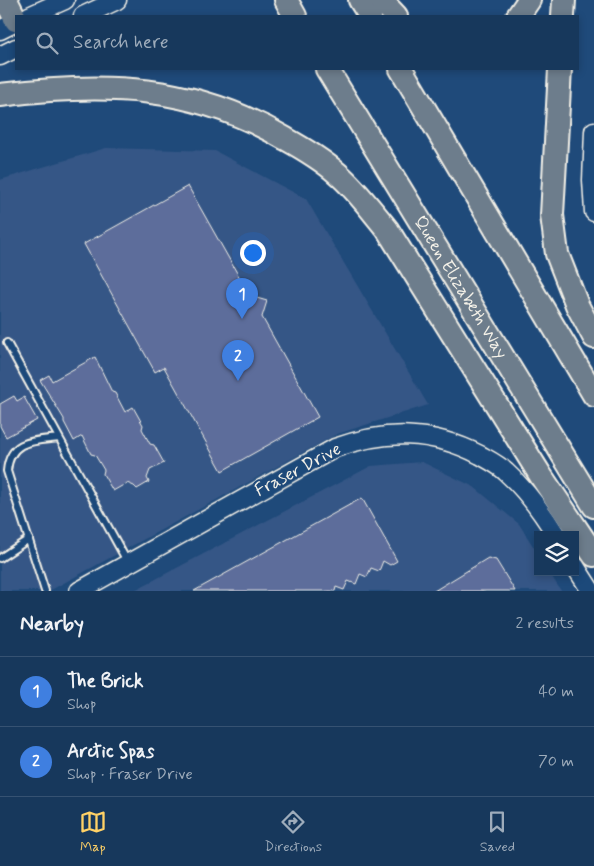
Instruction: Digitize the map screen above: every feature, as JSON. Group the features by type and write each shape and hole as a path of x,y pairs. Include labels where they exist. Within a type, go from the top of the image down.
{"highway":[{"path":"6,0 15,19"},
{"path":"286,0 294,15"},
{"path":"360,0 369,15"},
{"path":"381,0 395,15"},
{"path":"519,15 529,0"},
{"path":"563,15 564,0"},
{"name":"Queen Elizabeth Way","path":"328,70 594,506"},
{"path":"402,70 594,395"},
{"path":"560,70 552,215 557,254 577,305 594,337"},
{"path":"0,96 31,91 92,87 153,91 188,98 221,107 269,128 309,152 338,174 364,200 387,229 541,476 594,555"}],"street":[{"path":"31,15 65,0"},
{"path":"86,15 118,0"},
{"path":"0,30 15,22"},
{"path":"0,56 15,48"},
{"path":"594,131 592,180 594,212"},
{"name":"Fraser Drive","path":"78,591 335,448 357,440 402,434 447,441 469,449 498,466 524,491 543,514 554,531"},
{"path":"579,572 591,591"}],"lane":[{"path":"7,343 128,563"},
{"path":"45,591 7,471 8,460 23,443 59,438"},
{"path":"0,558 29,539"}],"shaded area":[{"path":"106,148 215,151 306,199 428,405 337,434 49,591 0,591 0,180"},
{"path":"422,462 474,487 519,524 534,548 534,576 552,576 561,591 133,591 371,466"}],"building":[{"path":"188,186 250,296 267,301 262,317 318,417 222,471 164,367 155,372 84,244"},
{"path":"95,357 112,392 115,393 125,412 133,407 143,425 142,429 150,444 154,445 164,463 150,470 147,478 149,482 137,489 127,483 113,491 103,474 104,470 95,455 91,454 82,436 74,441 64,419 40,380 49,375 52,381"},
{"path":"14,396 17,401 24,397 37,420 6,437 0,426 0,404"},
{"path":"362,498 397,561 390,565 383,561 379,571 371,568 367,577 360,574 356,584 348,581 344,590 336,587 335,591 194,591"},
{"path":"488,558 496,560 515,591 434,591"}],"place":[{"name":"The Brick","path":"242,319"},
{"name":"Arctic Spas","path":"238,381"}]}
